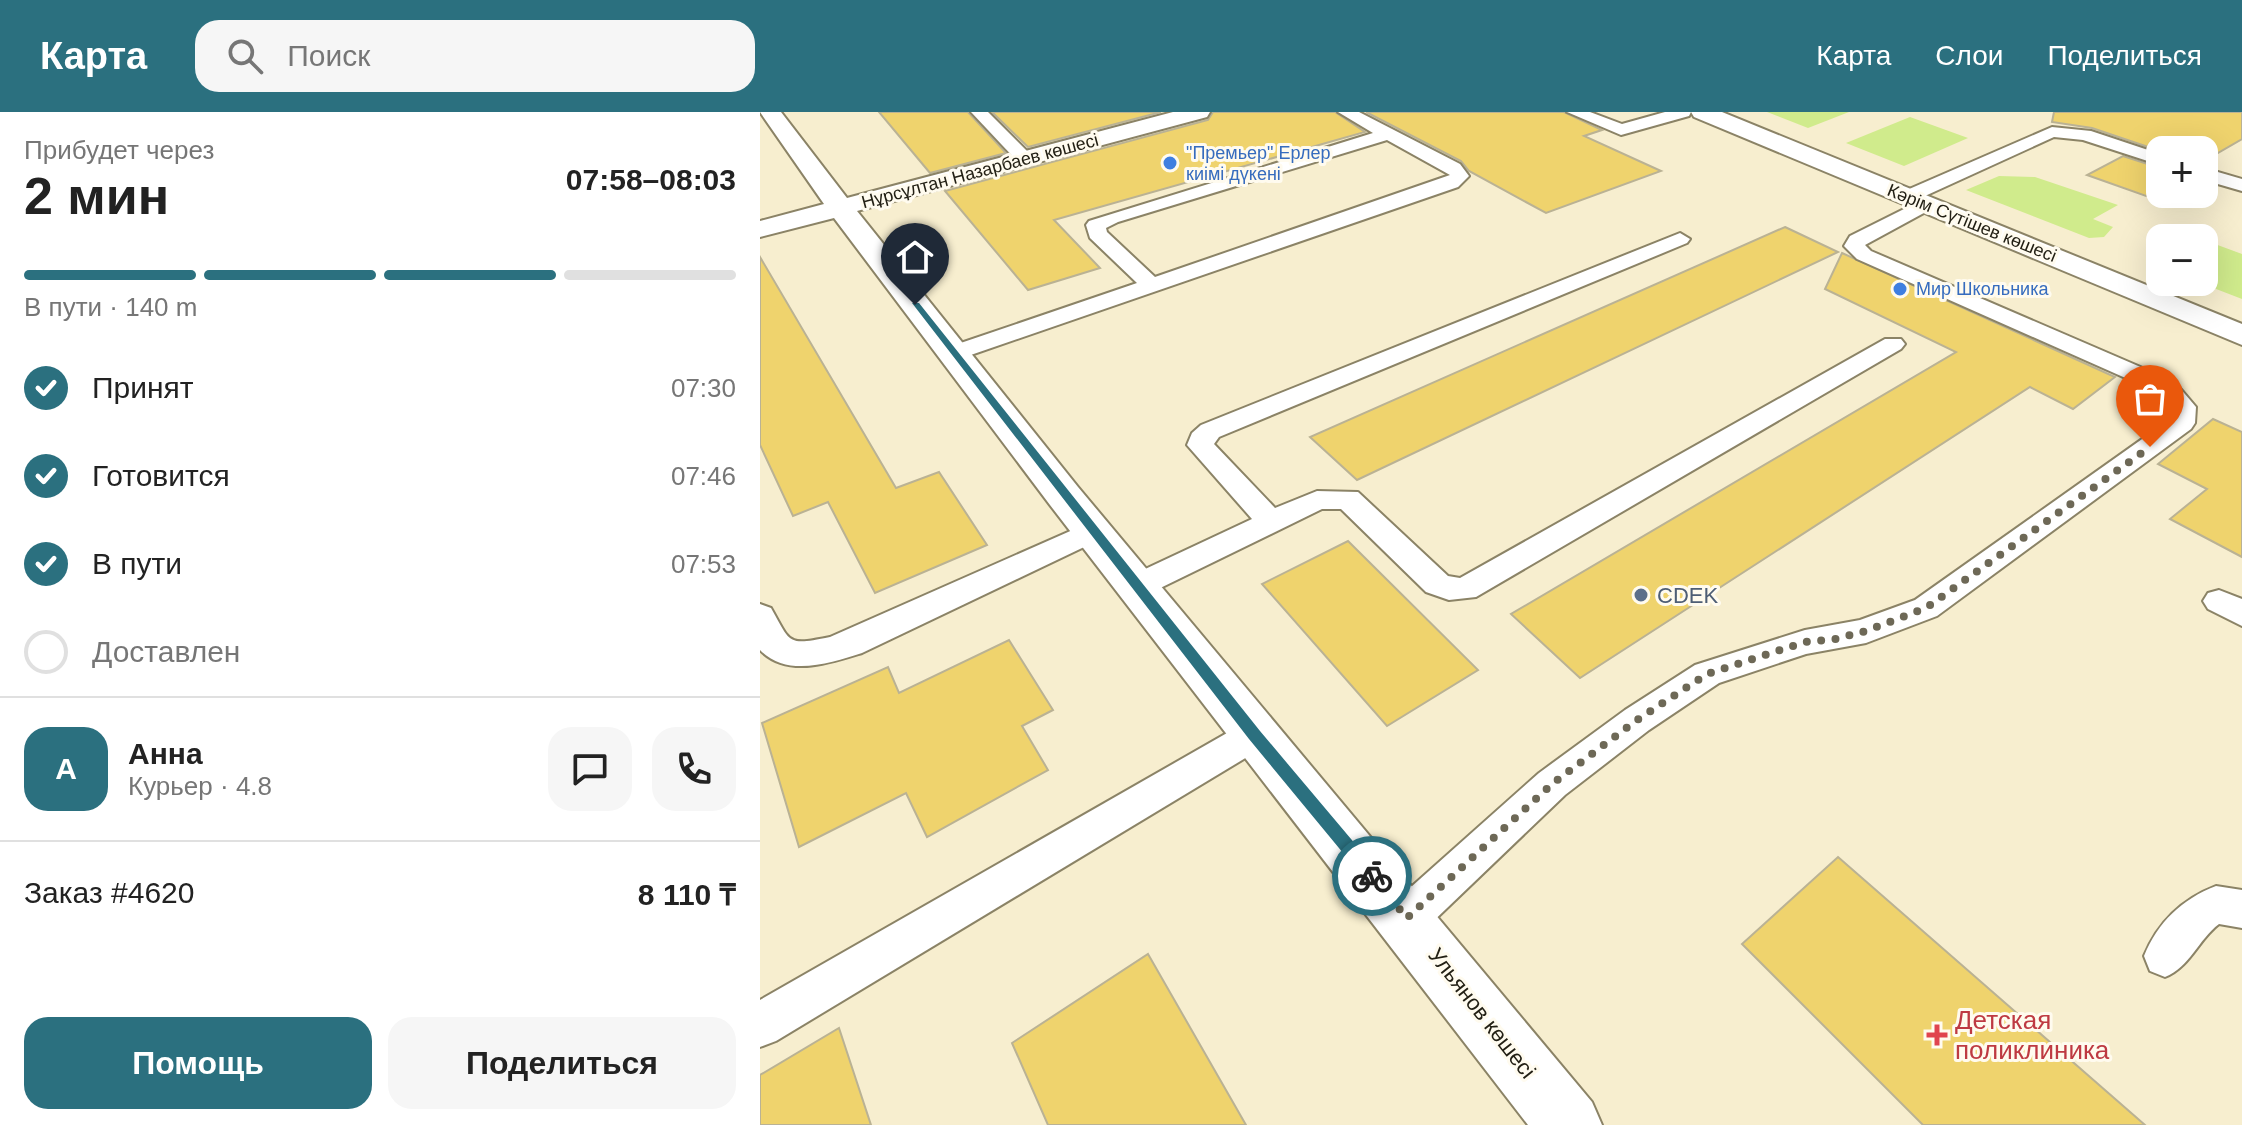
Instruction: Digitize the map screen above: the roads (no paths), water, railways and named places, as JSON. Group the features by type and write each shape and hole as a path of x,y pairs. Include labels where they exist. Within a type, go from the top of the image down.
{"street":[{"name":"Ульянов көшесі","path":"769,112 839,208 1254,735 1407,918 1569,1125"},
{"name":"Нұрсұлтан Назарбаев көшесі","path":"760,229 1199,112"},
{"name":"Кәрім Сүтішев көшесі","path":"1702,112 2241,334"}],"lane":[{"path":"979,112 1025,159"},
{"path":"954,353 1451,183 1460,176 1454,168 1346,112"},
{"path":"1575,112 1621,130 1683,112"},
{"path":"1407,918 1552,784 1637,720 1707,674 1805,642 1866,631 1926,608 2182,423 2183,407 2157,383 1864,255 1854,246 1857,240 1917,201 2052,132 2085,135 2146,155"},
{"path":"1151,285 1097,234 1096,225 1388,134"},
{"path":"2218,178 2242,185"},
{"path":"1270,521 1200,445 1201,439 1210,431 1680,239"},
{"path":"1137,586 1270,521 1317,500 1334,497 1348,499 1437,584 1449,589 1465,589 1893,344"},
{"path":"760,616 770,640 780,650 802,654 827,650 850,644 1093,531"},
{"path":"760,1025 1254,735"},
{"path":"2165,956 2204,908 2224,904 2242,909"}],"place":[{"name":"\"Премьер\" Ерлер киімі дүкені","path":"1170,163"},
{"name":"Мир Школьника","path":"1900,289"},
{"name":"CDEK","path":"1641,595"},
{"name":"Детская поликлиника","path":"1937,1035"}]}
